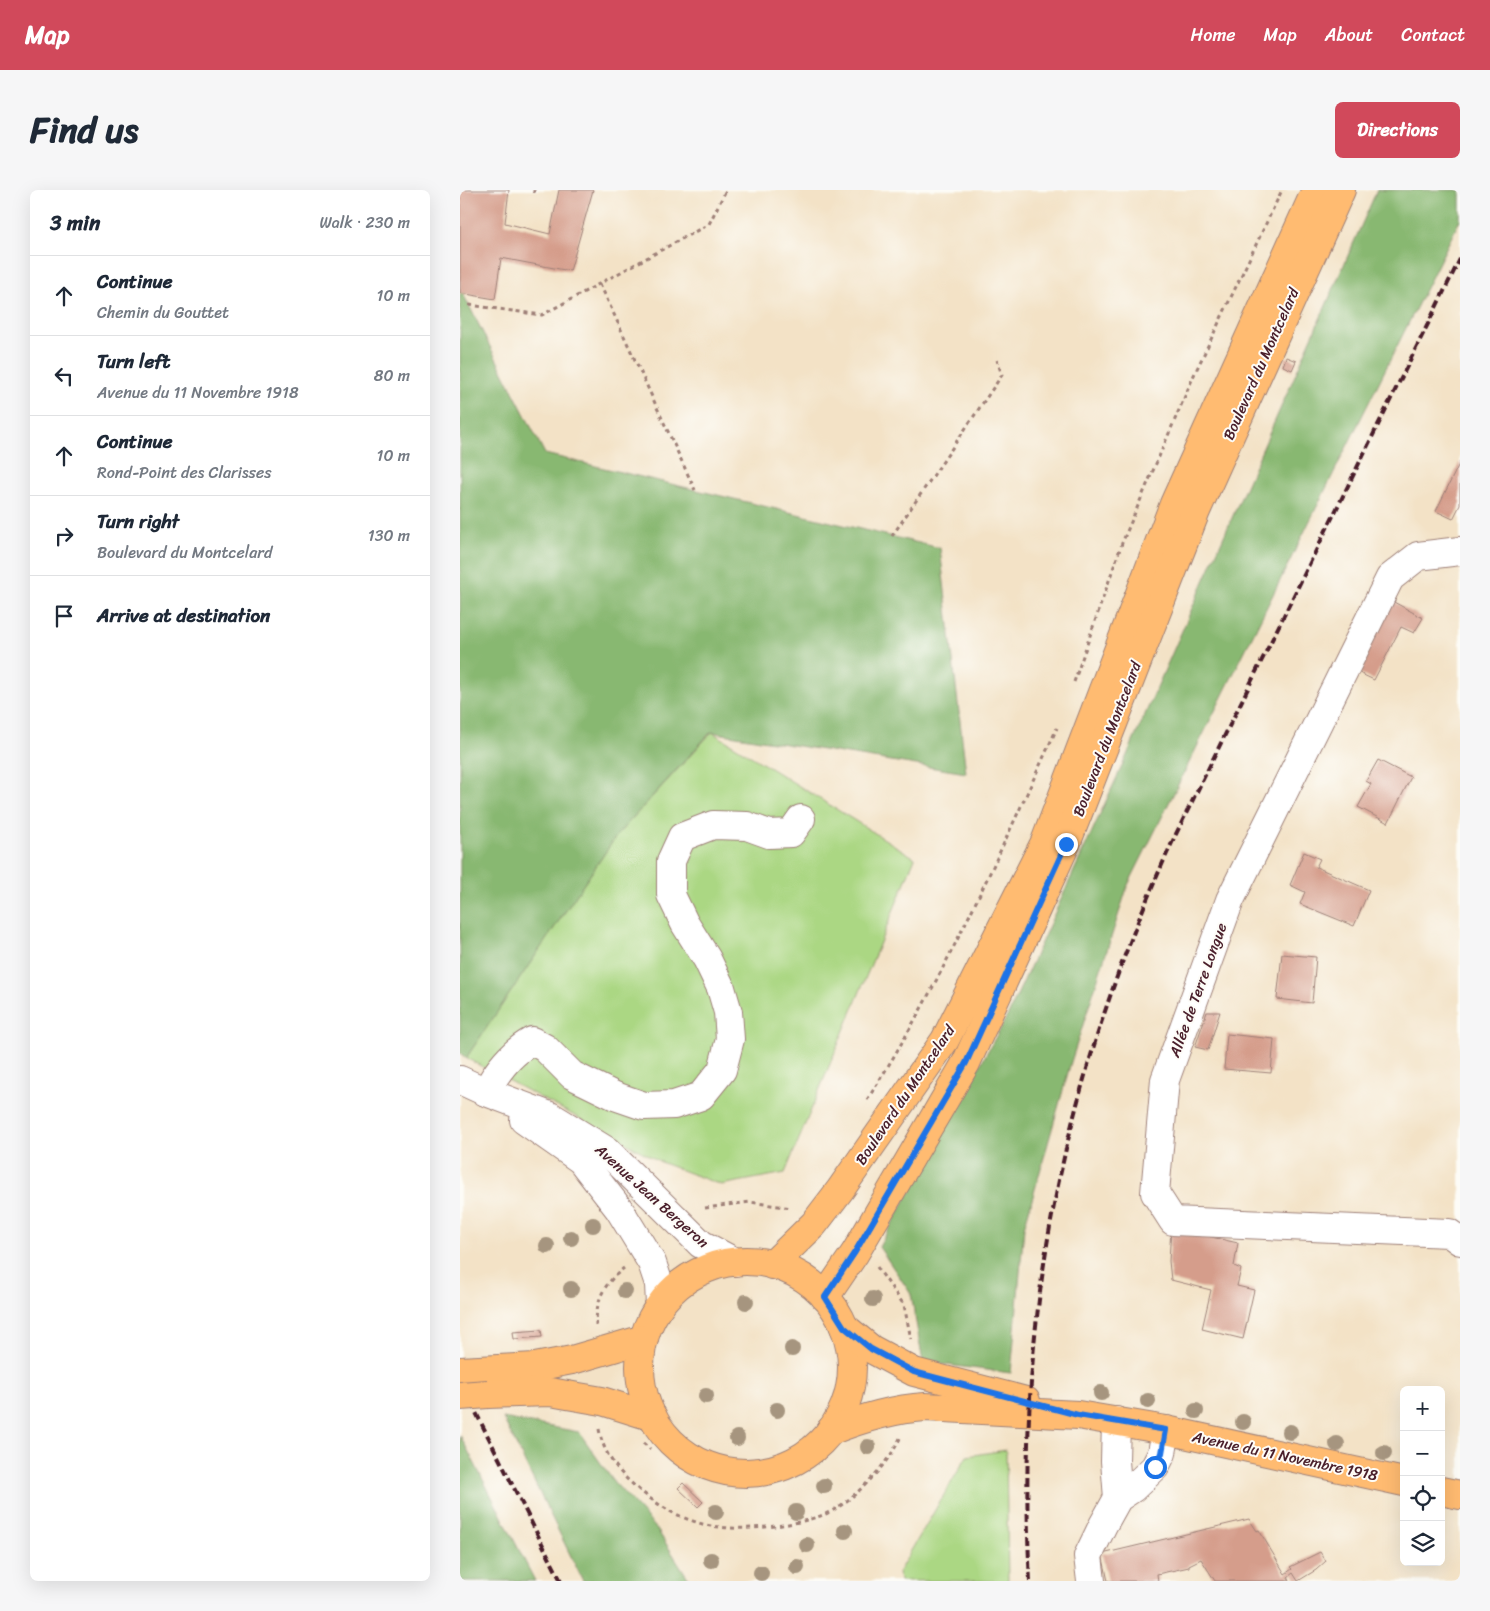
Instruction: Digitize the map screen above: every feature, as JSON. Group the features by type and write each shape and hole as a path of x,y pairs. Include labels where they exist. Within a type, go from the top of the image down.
{"main road":[{"name":"Boulevard du Montcelard","path":"772,1265 814,1224 945,1040 1045,842 1174,504 1316,190"},
{"name":"Boulevard du Montcelard","path":"825,1297 855,1252 966,1063 1066,844 1196,511 1341,190"},
{"path":"735,1262 772,1265 801,1277 825,1297 844,1327 852,1363 851,1381 840,1416 830,1432 816,1447 786,1465 758,1472 738,1473 717,1469 697,1461 674,1445 653,1417 644,1398 640,1379 644,1339 660,1305 691,1277 717,1266 735,1262"},
{"name":"Avenue du 11 Novembre 1918","path":"844,1327 871,1349 914,1372 1078,1415 1166,1430 1400,1481"},
{"path":"460,1396 476,1379 572,1360 644,1339"},
{"path":"476,1379 602,1401 653,1417"},
{"name":"Avenue du 11 Novembre 1918","path":"830,1432 852,1422 908,1408 925,1407 1078,1415"},
{"path":"1445,1491 1460,1495"}],"street":[{"name":"Allée de Terre Longue","path":"1460,551 1418,556 1390,578 1230,900 1165,1080 1154,1193 1173,1221 1450,1233 1460,1240"},
{"path":"486,1092 494,1076 522,1047 532,1041 545,1048 572,1075 615,1096 644,1106 674,1106 701,1096 722,1070 730,1039 728,1012 721,988 707,959 685,924 671,895 671,861 682,837 713,825 747,826 769,834 791,833 802,819"},
{"name":"Avenue Jean Bergeron","path":"460,1080 550,1116 607,1151 701,1244 735,1262"},
{"name":"Avenue Jean Bergeron","path":"486,1092 581,1160 619,1209 652,1263 659,1284 660,1305"},
{"path":"1116,1421 1114,1461 1118,1498"},
{"path":"1091,1581 1088,1556 1118,1498 1133,1488 1155,1467 1162,1453 1166,1430"}],"path":[{"path":"469,305 542,315 709,224 726,190"},
{"path":"1072,688 1122,543 1194,375 1282,190"},
{"path":"600,284 695,490"},
{"path":"892,536 1002,375 997,360"},
{"path":"861,1108 887,1069 975,907 1059,723"},
{"path":"790,1207 796,1200"},
{"path":"696,1211 712,1206 750,1202 790,1207 798,1213"},
{"path":"870,1263 881,1270 904,1305 912,1340"},
{"path":"597,1332 596,1305 610,1279 626,1267"},
{"path":"600,1422 601,1438 608,1455 623,1476 657,1505 697,1523 740,1528 784,1525 825,1514 860,1490 894,1451 901,1433"}],"green space":[{"path":"1377,190 1460,190 1460,220 1128,885 1071,1062 1024,1228 1011,1373 923,1362 911,1294 879,1247 1009,1013 1128,753"},
{"path":"460,288 545,454 940,548 966,773 711,732 617,835 466,1058 460,1053"},
{"path":"712,732 915,858 785,1173 721,1185 663,1163 466,1058 617,835"},
{"path":"503,1418 579,1432 614,1482 656,1528 690,1581 583,1581"},
{"path":"460,1435 535,1581 460,1581"},
{"path":"1006,1450 1008,1581 900,1581 899,1571 967,1456"}],"building":[{"path":"460,190 509,190 505,223 550,234 559,190 593,190 570,271 501,258 495,299 460,293"},
{"path":"1286,357 1296,361 1292,370 1283,366"},
{"path":"1460,462 1460,505 1453,519 1436,511"},
{"path":"1392,601 1423,618 1414,633 1401,627 1374,680 1355,671"},
{"path":"1378,760 1411,777 1388,823 1358,807 1371,784 1366,781"},
{"path":"1304,852 1320,859 1316,867 1369,890 1354,926 1300,904 1305,892 1290,885"},
{"path":"1282,954 1316,957 1312,1003 1277,999"},
{"path":"1207,1012 1220,1012 1208,1050 1195,1047"},
{"path":"1227,1034 1274,1039 1271,1073 1224,1069"},
{"path":"1171,1228 1238,1243 1234,1266 1241,1269 1237,1286 1254,1290 1243,1339 1202,1329 1211,1290 1171,1280 1169,1261"},
{"path":"541,1330 542,1337 514,1339 513,1332"},
{"path":"683,1483 703,1502 698,1507 678,1488"},
{"path":"1249,1519 1257,1531 1259,1530 1285,1574 1292,1569 1290,1567 1320,1552 1326,1561 1316,1570 1298,1581 1293,1573 1288,1577 1290,1581 1215,1581 1201,1559 1189,1565 1189,1567 1157,1574 1158,1581 1108,1581 1102,1554"}],"railway":[{"path":"1030,1581 1027,1483 1031,1386 1040,1291 1055,1198 1077,1106 1104,1015 1137,924 1176,834 1460,259"},
{"path":"460,1381 561,1581"}],"route":[{"path":"1066,844 966,1063 855,1252 825,1297 836,1311 844,1327 871,1349 914,1372 1078,1415 1166,1430 1162,1453 1155,1467"}]}
